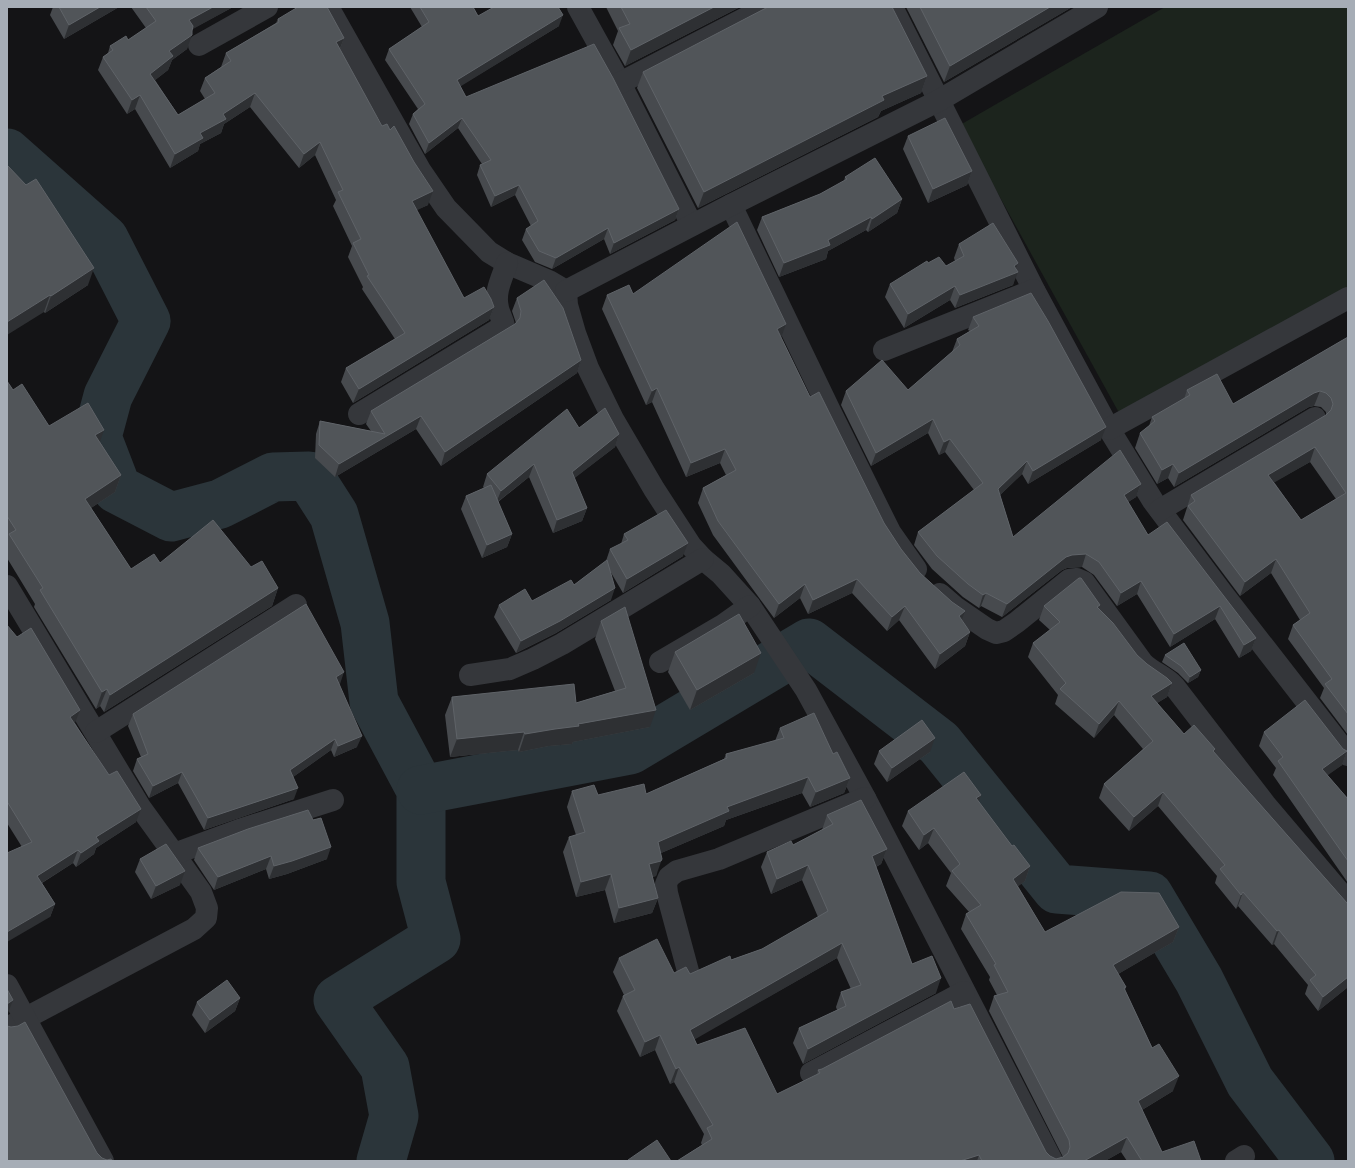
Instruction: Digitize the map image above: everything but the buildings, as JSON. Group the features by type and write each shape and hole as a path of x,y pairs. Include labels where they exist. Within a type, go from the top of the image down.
{"street":[{"path":"199,45 267,7"},
{"path":"328,7 416,163 441,202 450,213 488,252 507,263 549,281 566,291"},
{"path":"578,7 620,83 692,225"},
{"path":"620,83 767,7"},
{"path":"892,7 1034,290 1109,429 1160,510 1348,755"},
{"path":"566,291 731,204 938,101 1097,7"},
{"path":"731,204 890,532 923,578 955,607 987,629 996,633 1004,631 1017,622 1069,580 1077,578 1084,582 1142,662 1148,669 1168,679 1265,804 1348,902"},
{"path":"359,414 504,326 498,307 497,292 507,263"},
{"path":"884,350 1034,290"},
{"path":"566,291 569,312 585,361 613,419 654,489 692,546 703,559 721,574 752,609 806,690 866,798 964,992 973,1006 1052,1161"},
{"path":"1109,429 1348,298"},
{"path":"1160,510 1315,418"},
{"path":"470,675 510,669 532,659 562,644 703,559"},
{"path":"7,586 140,807 200,892 207,908 206,918 194,929 16,1023"},
{"path":"96,732 296,605"},
{"path":"660,662 752,609"},
{"path":"688,971 667,893 666,884 669,877 677,871 719,859 866,798"},
{"path":"174,854 239,830 332,800"},
{"path":"7,985 16,1023 103,1161"},
{"path":"811,1074 964,992"}],"shaded area":[{"path":"1165,7 1348,7 1348,290 1123,420 960,125"}],"waterway":[{"path":"7,153 104,239 146,321 108,396 97,437 117,489 171,517 220,504 273,477 309,476 334,515 365,623 374,702 421,790 421,882 436,939 338,1000 385,1067 394,1116 381,1161"},
{"path":"421,790 630,750 809,643 939,743 1057,889 1149,896 1199,980 1250,1082 1310,1161"}]}
